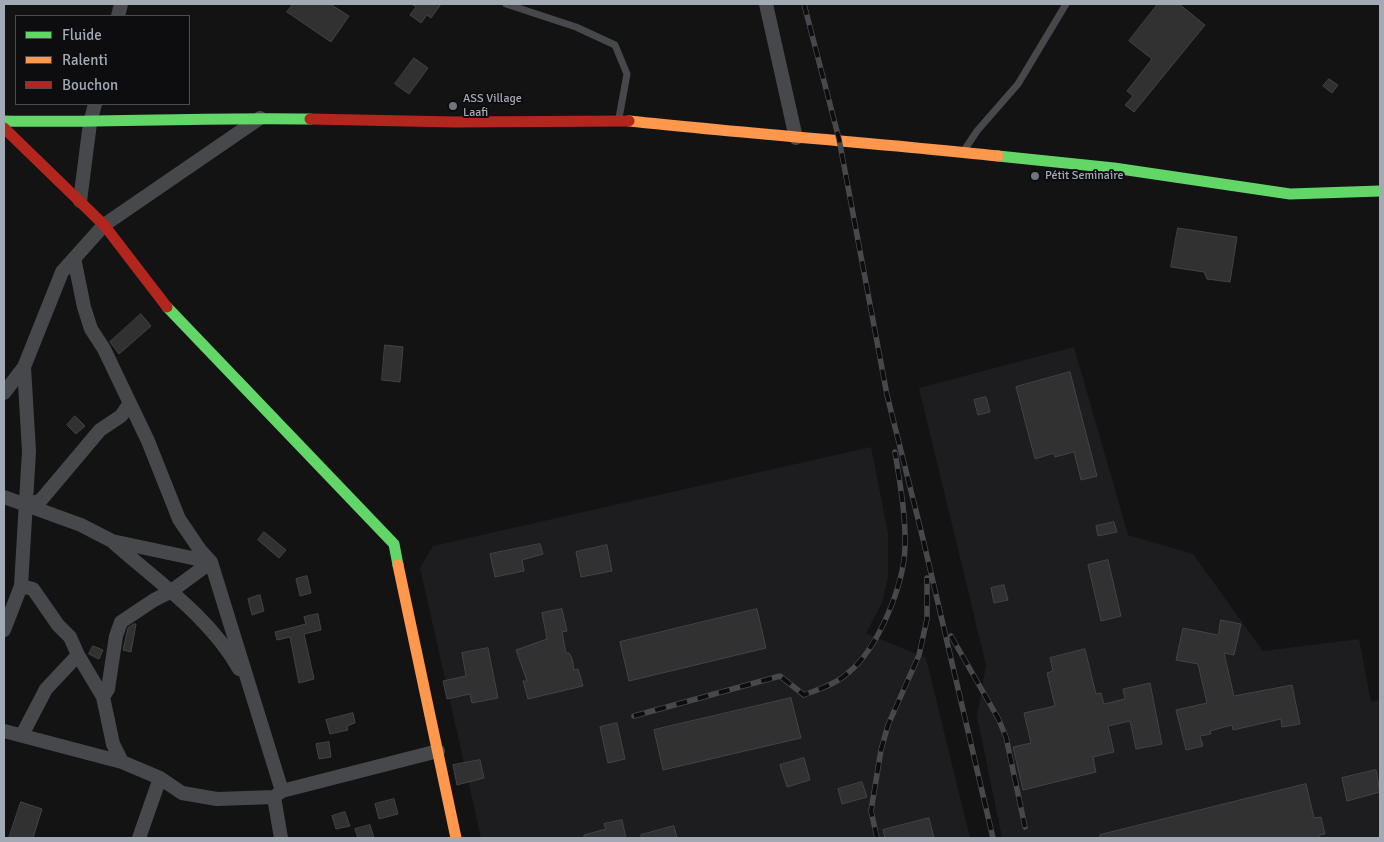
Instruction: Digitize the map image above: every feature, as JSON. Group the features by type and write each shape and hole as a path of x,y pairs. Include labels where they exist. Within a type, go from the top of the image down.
{"street":[{"path":"766,4 796,138"},
{"path":"80,202 90,123 95,105"},
{"path":"4,394 24,367 62,272 104,225 260,118"},
{"path":"4,121 90,123 260,118 455,122 619,120 1114,168 1290,194 1380,191"},
{"path":"4,128 104,225 160,300 394,544 456,838"},
{"path":"74,258 84,307 91,329 104,349 154,454 179,518 200,550 211,562 254,702 278,794 281,838"},
{"path":"4,630 21,586 29,451 24,367"},
{"path":"26,506 41,500 100,430 121,416 130,403"},
{"path":"4,497 81,525 112,541 170,592 220,642 233,658 254,702"},
{"path":"112,541 211,562"},
{"path":"103,697 108,689 116,636 121,622 154,600 170,592 211,562"},
{"path":"21,586 33,589 58,625 70,638 103,697 113,744 122,762"},
{"path":"22,735 46,689 78,655"},
{"path":"4,731 122,762 160,778 182,793 217,798 278,794 438,751"},
{"path":"139,838 160,778"}],"lane":[{"path":"506,4 576,27 615,46 627,74 619,120"},
{"path":"962,154 977,131 1018,84 1066,4"}],"shaded area":[{"path":"1074,347 1128,535 1193,554 1263,651 1359,639 1371,702 1380,700 1380,838 1002,838 977,716 986,665 919,388"},
{"path":"871,447 888,533 888,576 882,603 866,633 926,658 970,838 481,838 420,568 433,546"}],"building":[{"path":"293,4 330,4 349,16 331,42 287,12"},
{"path":"412,4 441,4 431,18 427,15 421,23 410,15 416,7"},
{"path":"1158,4 1179,4 1205,25 1134,112 1125,105 1133,96 1127,91 1152,59 1129,41"},
{"path":"414,58 428,68 409,94 395,84"},
{"path":"1329,79 1338,85 1332,93 1323,86"},
{"path":"1178,228 1237,237 1230,282 1207,279 1204,272 1171,267"},
{"path":"141,314 151,326 119,354 110,342"},
{"path":"385,345 403,347 400,382 382,380"},
{"path":"1070,372 1097,476 1081,480 1074,452 1055,457 1054,453 1035,459 1016,387"},
{"path":"986,397 990,412 978,415 974,400"},
{"path":"75,416 85,426 76,434 67,425"},
{"path":"1114,522 1117,532 1098,536 1096,526"},
{"path":"264,532 286,550 279,558 258,540"},
{"path":"540,544 543,554 522,560 524,571 495,577 490,554"},
{"path":"607,545 612,571 581,577 576,552"},
{"path":"1108,560 1121,616 1101,621 1088,565"},
{"path":"307,576 311,593 300,596 296,579"},
{"path":"1004,585 1008,600 994,603 991,588"},
{"path":"260,595 264,611 252,615 248,599"},
{"path":"562,609 567,631 562,632 566,653 569,653 572,658 574,670 578,669 583,686 528,699 523,681 527,681 516,650 547,639 542,613"},
{"path":"757,609 766,648 629,681 620,642"},
{"path":"318,614 321,630 304,634 314,679 299,683 290,637 277,640 275,632 306,624 304,617"},
{"path":"1221,620 1241,624 1234,655 1224,653 1234,696 1292,685 1300,724 1282,727 1281,719 1233,730 1232,725 1210,731 1211,734 1200,736 1203,746 1186,750 1176,710 1207,703 1198,664 1176,660 1183,628 1218,635"},
{"path":"136,624 131,652 123,650 128,628"},
{"path":"93,646 103,650 99,659 89,654"},
{"path":"488,648 498,698 472,703 470,694 447,699 443,681 466,676 462,653"},
{"path":"1085,649 1096,694 1101,693 1104,704 1125,699 1123,689 1150,683 1162,744 1136,749 1130,721 1108,726 1114,752 1093,757 1096,772 1023,790 1013,747 1031,743 1024,713 1055,706 1047,673 1053,671 1050,658"},
{"path":"791,698 801,738 663,770 654,730"},
{"path":"353,713 355,723 347,726 348,730 330,734 326,720"},
{"path":"617,723 625,759 608,763 600,727"},
{"path":"329,742 331,757 319,759 316,744"},
{"path":"804,758 810,780 787,787 780,765"},
{"path":"480,760 484,778 457,785 453,765"},
{"path":"1376,770 1380,792 1347,801 1342,778"},
{"path":"862,782 867,797 842,804 838,789"},
{"path":"1306,784 1314,818 1321,817 1325,834 1319,835 1319,838 1100,838 1100,835"},
{"path":"394,799 398,814 379,819 375,804"},
{"path":"21,802 42,809 33,838 9,838"},
{"path":"345,812 350,826 336,829 332,816"},
{"path":"929,818 934,838 885,838 883,830"},
{"path":"622,820 626,838 584,838 584,835 606,829 604,824"},
{"path":"370,825 374,838 358,838 355,829"},
{"path":"674,826 677,838 641,838 641,835"}],"railway":[{"path":"804,4 839,139 887,395 923,539 993,838"},
{"path":"634,716 780,676 804,695 838,680 859,662 879,633 887,615 900,579 903,562 905,523 895,452"},
{"path":"877,838 871,811 881,750 888,725 919,655 927,619 927,578"},
{"path":"951,636 998,718 1006,737 1025,827"}],"traffic: fast":[{"path":"4,121 310,119"},
{"path":"998,156 1114,168 1290,194 1380,191"},
{"path":"167,307 394,544 398,565"}],"traffic: slow":[{"path":"629,121 998,156"},
{"path":"398,565 456,838"}],"traffic: jam":[{"path":"310,119 455,122 629,121"},
{"path":"4,128 104,225 167,307"}],"place":[{"name":"ASS Village Laafi","path":"453,106"},
{"name":"Pétit Seminaire","path":"1035,176"}]}
